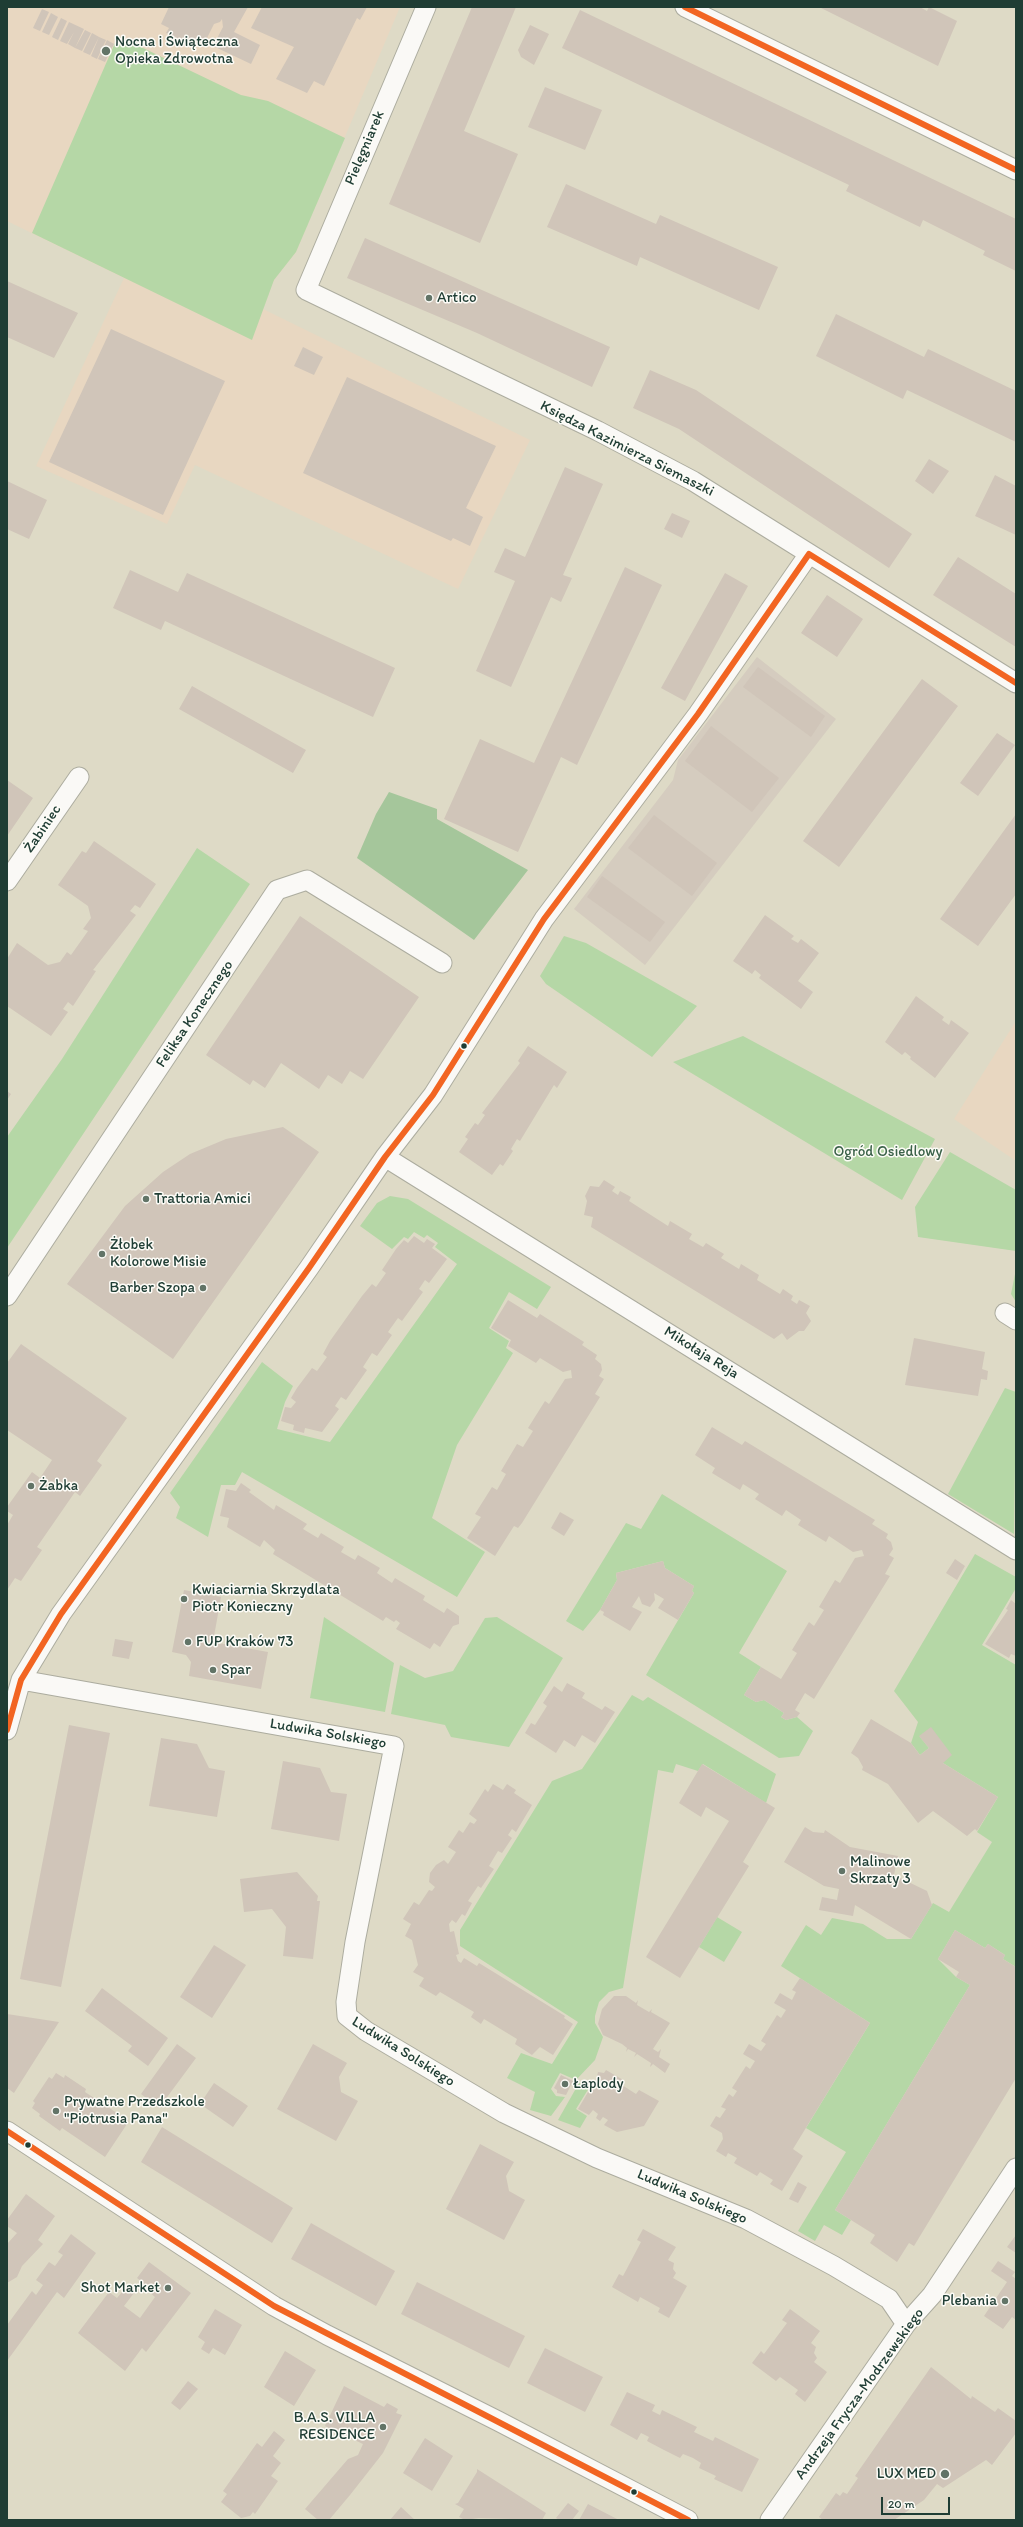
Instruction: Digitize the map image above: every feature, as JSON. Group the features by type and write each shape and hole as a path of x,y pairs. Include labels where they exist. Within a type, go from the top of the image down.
{"street":[{"name":"Pielęgniarek","path":"306,290 426,7"},
{"path":"685,7 1016,170"},
{"name":"Księdza Kazimierza Siemaszki","path":"306,290 659,462 727,501 809,554 1016,682"},
{"path":"7,1730 21,1680 61,1614 304,1274 385,1157 433,1095 544,919 588,863 698,714 809,554"},
{"name":"Żabiniec","path":"7,881 79,777"},
{"name":"Feliksa Konecznego","path":"7,1296 276,890 307,880 442,963"},
{"name":"Mikołaja Reja","path":"385,1157 1016,1550"},
{"name":"Ludwika Solskiego","path":"21,1680 394,1746 355,1942 346,2002 347,2016 366,2031 504,2113 597,2158 746,2218 834,2266 889,2299 906,2324"},
{"path":"7,2131 274,2306 327,2335 498,2421 688,2520"},
{"name":"Andrzeja Frycza-Modrzewskiego","path":"770,2520 906,2324 932,2295 1016,2168"}],"shaded area":[{"path":"7,7 400,7 296,252 274,280 263,309 530,440 458,589 195,465 167,524 36,466 124,278 7,221"},
{"path":"757,657 836,719 645,965 574,909 673,780 678,760"},
{"path":"1016,1021 1016,1161 954,1119"}],"green space":[{"path":"118,36 241,95 268,101 345,138 296,252 274,280 252,340 32,233"},
{"path":"389,792 437,809 437,819 528,870 474,940 357,858 376,814"},
{"path":"197,848 250,884 7,1248 7,1137 62,1059"},
{"path":"564,936 586,943 697,1006 652,1057 546,984 540,976"},
{"name":"Ogród Osiedlowy","path":"743,1036 935,1139 902,1200 673,1062"},
{"path":"950,1152 1016,1190 1016,1251 918,1237 915,1207"},
{"path":"390,1196 408,1199 551,1287 537,1309 509,1292 489,1328 509,1341 506,1348 513,1353 457,1445 432,1518 485,1552 457,1597 242,1472 235,1485 221,1485 208,1537 176,1518 180,1507 170,1493 262,1362 293,1386 285,1402 277,1429 330,1442 457,1264 435,1247 438,1243 427,1235 424,1238 414,1232 408,1239 404,1237 392,1249 360,1226 377,1203"},
{"path":"1016,1269 1016,1302 1011,1294"},
{"path":"1005,1388 1016,1392 1014,1534 948,1494"},
{"path":"662,1494 787,1571 739,1653 761,1667 744,1695 756,1702 764,1700 784,1713 781,1717 786,1720 797,1717 813,1731 799,1756 779,1758 646,1675 694,1593 692,1591 694,1586 665,1568 663,1561 616,1573 617,1580 600,1610 583,1631 566,1621 626,1523 641,1529"},
{"path":"975,1554 1016,1577 1016,1588 982,1645 1016,1665 1016,1967 1003,1959 1005,1955 988,1944 985,1948 955,1930 938,1959 956,1977 970,1985 835,2210 851,2220 842,2235 824,2225 815,2241 798,2231 846,2152 806,2128 870,2023 781,1966 806,1925 821,1935 832,1918 863,1924 887,1939 911,1939 933,1903 949,1912 992,1842 977,1832 998,1797 943,1763 919,1736 929,1748 920,1755 911,1743 918,1722 894,1691"},
{"path":"324,1617 394,1663 385,1712 310,1698"},
{"path":"497,1617 563,1658 509,1747 451,1737 445,1725 391,1714 400,1665 425,1678 453,1671 485,1618"},
{"path":"632,1695 643,1701 648,1697 776,1774 766,1803 703,1764 698,1771 676,1764 673,1773 658,1770 623,1988 609,1992 599,2002 595,2016 595,2023 603,2037 595,2060 576,2080 560,2073 551,2089 556,2096 565,2097 551,2116 530,2110 535,2092 507,2078 521,2053 552,2064 578,2022 460,1946 460,1930 552,1781 582,1769"},
{"path":"717,1917 742,1932 724,1962 699,1947"},
{"path":"579,2083 589,2088 576,2109 587,2116 580,2128 558,2120"}],"building":[{"path":"169,7 248,7 234,32 260,45 251,64 213,46 223,27 222,19 220,22 214,24 204,44 197,41 194,46 166,33 169,28 161,24"},
{"path":"262,7 367,7 360,20 357,18 324,86 314,81 307,93 276,79 294,47 251,28"},
{"path":"472,7 516,7 464,131 518,154 480,243 389,204"},
{"path":"819,7 920,7 927,11 929,7 957,21 938,66"},
{"path":"42,9 49,12 40,31 33,28"},
{"path":"580,10 1016,219 1016,271 983,255 985,251 923,220 920,227 846,191 849,185 562,48"},
{"path":"51,13 58,17 49,35 42,32"},
{"path":"61,18 67,21 58,40 52,37"},
{"path":"69,22 84,29 75,48 68,44 74,32 67,44 60,41"},
{"path":"530,25 549,34 534,65 521,57 518,50"},
{"path":"85,30 91,33 82,51 75,48"},
{"path":"92,33 99,37 90,55 83,52"},
{"path":"99,37 106,40 97,59 91,56"},
{"name":"Nocna i Świąteczna Opieka Zdrowotna","path":"107,40 114,44 105,62 98,59"},
{"path":"545,87 602,110 585,150 528,127"},
{"path":"566,184 656,224 660,215 778,267 759,310 640,257 637,266 547,227"},
{"path":"365,238 610,347 592,387 477,333 347,278"},
{"path":"7,281 78,313 54,358 7,337"},
{"path":"836,314 924,357 928,349 1016,391 1016,442 907,390 903,399 816,356"},
{"path":"111,329 225,381 163,515 49,462"},
{"path":"303,347 323,357 314,375 294,366"},
{"path":"650,370 696,390 912,534 889,568 679,429 633,408"},
{"path":"347,377 496,446 466,508 483,517 470,546 453,538 451,541 303,473"},
{"path":"929,459 949,471 933,494 915,481"},
{"path":"565,467 603,484 563,575 572,578 561,602 551,597 511,687 476,671 515,581 494,572 505,548 525,557"},
{"path":"995,475 1016,486 1016,535 975,516"},
{"path":"7,481 47,500 29,539 7,529"},
{"path":"672,513 690,521 682,538 664,529"},
{"path":"958,557 1016,594 1016,647 933,595"},
{"path":"625,567 662,585 577,765 561,757 518,852 444,819 480,739 534,763"},
{"path":"130,570 178,592 187,573 395,668 373,717 165,621 161,630 113,608"},
{"path":"725,573 748,586 685,701 661,688"},
{"path":"827,595 863,619 837,657 801,633"},
{"path":"758,667 825,716 811,737 743,687"},
{"path":"922,679 958,706 839,867 803,841"},
{"path":"192,686 306,750 293,773 179,709"},
{"path":"711,726 779,778 752,812 685,761"},
{"path":"997,733 1015,745 978,796 960,783"},
{"path":"7,780 33,798 7,836"},
{"path":"1016,814 1016,894 978,946 940,919"},
{"path":"654,815 717,863 692,896 628,848"},
{"path":"94,841 156,884 140,908 135,905 130,911 136,915 93,970 96,971 73,1006 68,1002 63,1009 68,1012 51,1036 7,1006 7,959 17,943 48,965 60,962 67,952 71,955 88,931 83,929 91,918 88,906 58,885 82,851 86,853"},
{"path":"602,876 665,922 650,942 587,897"},
{"path":"765,915 794,936 791,939 798,943 801,939 819,953 798,981 813,992 801,1009 759,978 761,975 755,970 752,974 733,961"},
{"path":"300,916 419,997 363,1079 350,1071 342,1084 328,1075 319,1089 281,1063 265,1088 253,1080 250,1085 206,1055"},
{"path":"916,996 944,1017 942,1020 949,1025 951,1020 969,1033 935,1078 910,1059 911,1057 905,1052 902,1055 885,1042"},
{"path":"528,1046 567,1072 557,1088 554,1085 520,1141 517,1139 511,1149 513,1151 503,1166 500,1164 492,1175 459,1152 468,1139 465,1137 475,1123 478,1125 485,1115 482,1113 520,1063 518,1061"},
{"path":"7,1091 11,1094 7,1100"},
{"path":"283,1127 319,1152 173,1359 67,1284 125,1206 163,1172 190,1154 226,1139"},
{"path":"604,1180 615,1187 612,1191 618,1195 620,1191 631,1197 629,1201 668,1226 670,1221 692,1234 689,1239 703,1247 706,1243 724,1254 721,1258 739,1269 741,1264 759,1275 757,1280 780,1294 783,1289 793,1296 791,1300 797,1304 799,1300 810,1306 806,1313 811,1321 804,1331 799,1331 787,1340 782,1333 774,1339 591,1227 593,1217 584,1215 587,1201 585,1196 590,1186 599,1187"},
{"path":"414,1236 424,1243 427,1239 435,1244 432,1248 447,1259 429,1283 425,1280 419,1289 423,1292 402,1321 398,1318 388,1332 392,1335 377,1356 372,1353 363,1367 367,1370 346,1400 341,1397 335,1406 339,1409 322,1432 305,1428 304,1433 293,1430 294,1425 281,1421 285,1407 291,1408 296,1402 291,1398 297,1388 312,1368 317,1371 327,1357 323,1354 330,1341 372,1284 376,1287 386,1273 382,1270 396,1249 404,1240 408,1243"},
{"path":"508,1300 537,1318 540,1314 584,1342 582,1345 597,1355 595,1359 601,1364 602,1370 599,1376 604,1379 595,1394 600,1397 522,1523 518,1528 514,1526 495,1556 467,1538 481,1517 475,1514 492,1487 497,1490 506,1474 501,1471 517,1444 523,1447 533,1431 528,1428 545,1401 549,1404 565,1379 572,1378 571,1370 563,1372 540,1358 536,1363 508,1346 511,1340 491,1328"},
{"path":"914,1338 985,1352 982,1369 988,1371 987,1380 981,1379 978,1396 905,1385"},
{"path":"21,1344 127,1418 97,1461 102,1465 80,1496 75,1492 37,1547 42,1550 21,1581 15,1578 7,1590 7,1525 13,1515 7,1511 7,1507 32,1472 40,1478 52,1460 7,1430 7,1363"},
{"path":"712,1427 742,1445 745,1441 875,1520 872,1524 888,1534 886,1538 891,1542 893,1549 889,1555 894,1558 885,1574 890,1576 814,1699 805,1693 795,1710 800,1713 797,1717 786,1720 781,1717 784,1713 764,1700 756,1702 744,1695 761,1667 781,1679 797,1653 792,1650 809,1622 814,1626 824,1610 819,1607 835,1580 840,1583 855,1558 864,1556 862,1550 853,1552 829,1536 826,1542 798,1525 801,1520 786,1510 782,1516 755,1499 759,1494 743,1484 740,1490 712,1473 715,1468 695,1455"},
{"path":"241,1483 251,1490 249,1492 274,1510 276,1505 307,1524 303,1529 318,1538 321,1533 344,1547 341,1552 355,1560 358,1555 380,1568 377,1573 392,1583 395,1578 425,1596 423,1600 444,1613 447,1608 459,1616 459,1624 453,1626 440,1647 434,1643 430,1649 396,1629 400,1623 396,1620 394,1622 386,1617 383,1621 273,1554 275,1550 264,1540 260,1547 227,1527 229,1518 220,1516 226,1489 236,1491"},
{"path":"560,1512 574,1520 564,1536 551,1528"},
{"path":"955,1559 965,1566 957,1580 946,1573"},
{"path":"663,1561 665,1568 694,1586 692,1591 694,1593 678,1620 658,1608 664,1599 654,1593 655,1600 650,1607 642,1604 639,1596 632,1607 642,1612 630,1631 603,1615 604,1612 600,1610 617,1580 616,1573"},
{"path":"184,1590 221,1597 213,1642 268,1652 261,1689 189,1676 191,1662 186,1655 172,1652"},
{"path":"1011,1600 1016,1604 1016,1656 1011,1654 1009,1658 985,1644 1008,1610 1006,1609"},
{"path":"115,1639 133,1642 129,1659 112,1656"},
{"path":"567,1683 585,1693 582,1698 602,1710 605,1706 615,1712 595,1743 582,1735 575,1747 564,1740 556,1753 525,1733 531,1723 535,1725 547,1706 543,1703 554,1686 562,1692"},
{"path":"871,1719 911,1743 920,1755 929,1748 919,1736 931,1727 952,1755 943,1763 998,1797 977,1831 975,1829 967,1836 933,1811 918,1823 888,1784 862,1770 863,1767 858,1758 851,1753"},
{"path":"69,1725 110,1733 61,1987 20,1979"},
{"path":"161,1738 197,1744 209,1768 225,1771 217,1817 149,1806"},
{"path":"283,1761 320,1768 331,1792 347,1794 339,1841 271,1829"},
{"path":"702,1764 775,1808 743,1862 749,1866 680,1978 646,1957 729,1821 706,1807 701,1817 679,1803"},
{"path":"493,1784 503,1790 507,1784 516,1790 514,1793 532,1805 516,1832 512,1829 508,1835 512,1838 502,1853 498,1851 489,1866 494,1869 481,1888 478,1886 468,1901 472,1903 465,1916 462,1914 456,1923 452,1920 449,1924 450,1932 454,1931 459,1954 456,1955 458,1961 461,1963 464,1958 477,1966 479,1963 565,2016 564,2018 573,2024 553,2055 540,2047 532,2055 515,2044 517,2039 484,2019 481,2024 471,2017 474,2012 440,1992 436,1996 419,1986 424,1978 413,1972 418,1965 412,1940 405,1936 411,1924 403,1919 414,1902 419,1905 429,1890 432,1891 435,1887 429,1882 430,1873 436,1865 444,1860 448,1864 456,1852 448,1847 459,1830 463,1833 470,1822 474,1824 477,1820 469,1814 485,1789 488,1792"},
{"path":"805,1827 813,1832 824,1833 825,1830 850,1847 898,1856 894,1875 927,1891 932,1905 911,1939 855,1905 853,1916 819,1910 822,1897 837,1900 839,1889 824,1886 784,1862"},
{"path":"297,1872 318,1896 317,1901 320,1901 313,1959 283,1956 286,1927 272,1909 244,1912 240,1879"},
{"path":"955,1930 985,1948 988,1944 1005,1955 1003,1959 1016,1967 1016,2078 914,2246 909,2243 897,2262 870,2243 875,2235 835,2210 970,1985 956,1977 959,1972 938,1959"},
{"path":"214,1945 246,1965 212,2018 180,1997"},
{"path":"800,1978 870,2023 793,2149 803,2156 782,2191 770,2184 773,2180 760,2172 757,2176 734,2163 737,2158 728,2153 726,2157 716,2151 723,2139 722,2133 710,2126 716,2116 720,2118 726,2109 721,2107 729,2094 733,2097 737,2091 732,2088 746,2066 750,2069 755,2061 743,2054 749,2044 761,2051 766,2044 761,2041 777,2015 781,2018 786,2010 774,2003 780,1993 792,2000 796,1992 792,1990"},
{"path":"102,1988 168,2038 148,2066 128,2051 132,2046 85,2011"},
{"path":"614,1996 626,1996 636,2003 638,2000 637,2005 649,2012 652,2009 651,2012 670,2023 653,2049 658,2052 661,2049 659,2057 670,2064 665,2073 653,2064 650,2067 651,2063 637,2054 634,2057 636,2053 628,2049 626,2052 627,2048 622,2044 603,2035 598,2024 602,2009"},
{"path":"7,2014 59,2022 14,2093 7,2088"},
{"path":"177,2044 196,2058 159,2108 141,2094"},
{"path":"313,2044 347,2063 339,2077 341,2092 358,2101 336,2141 277,2109"},
{"path":"606,2070 625,2081 622,2085 636,2094 639,2090 659,2101 644,2126 617,2132 604,2125 608,2120 603,2117 600,2121 596,2118 598,2114 593,2110 589,2115 578,2109 591,2087 594,2089 598,2072 604,2073"},
{"path":"56,2073 64,2078 65,2075 86,2089 85,2092 129,2121 105,2157 62,2128 60,2131 39,2116 40,2114 32,2108 35,2103 33,2101 49,2077 52,2079"},
{"name":"Łaplody","path":"561,2075 573,2081 566,2095 557,2093 557,2090 554,2088"},
{"path":"214,2083 248,2106 233,2127 200,2104"},
{"path":"162,2127 293,2208 272,2243 141,2162"},
{"path":"480,2144 514,2162 506,2176 509,2191 525,2200 504,2240 446,2209"},
{"path":"798,2182 807,2187 798,2203 789,2199"},
{"path":"26,2194 55,2216 38,2240 43,2244 22,2266 17,2277 7,2283 7,2244 17,2233 7,2226 7,2220"},
{"path":"311,2223 395,2271 376,2306 291,2259"},
{"path":"643,2229 676,2247 668,2260 674,2263 673,2269 676,2273 673,2278 687,2286 669,2318 658,2312 660,2308 640,2297 638,2302 612,2287 619,2274 623,2276 641,2242 637,2240"},
{"path":"71,2234 96,2253 64,2298 57,2292 7,2361 7,2325 32,2291 36,2295 43,2285 36,2280 49,2262 55,2266 63,2255 58,2252"},
{"path":"1016,2235 1016,2253 1007,2247"},
{"name":"Plebania","path":"998,2261 1015,2272 1012,2276 1016,2279 1016,2320 1012,2317 1003,2329 984,2316 1007,2282 991,2271"},
{"path":"149,2262 191,2293 146,2352 142,2348 125,2371 78,2333 109,2292 117,2298 126,2287 134,2293 124,2306 140,2318 155,2297 148,2291 150,2288 137,2278"},
{"path":"417,2282 525,2336 509,2368 401,2314"},
{"path":"215,2309 242,2325 225,2355 213,2348 209,2354 201,2349 205,2342 198,2337"},
{"path":"790,2309 820,2331 811,2343 816,2347 814,2353 817,2358 814,2362 827,2372 805,2402 795,2394 798,2390 780,2377 776,2381 752,2363 761,2351 764,2354 787,2323 782,2320"},
{"path":"545,2348 603,2377 585,2412 527,2383"},
{"path":"285,2351 316,2370 294,2406 264,2387"},
{"path":"931,2367 971,2399 972,2396 995,2412 998,2408 1016,2421 1016,2433 992,2465 986,2460 943,2488 937,2484 924,2500 894,2520 823,2520 819,2517 836,2493 840,2496 843,2492 847,2494 858,2478 855,2476"},
{"path":"188,2381 198,2389 180,2410 171,2403"},
{"path":"344,2386 384,2407 387,2403 398,2409 396,2413 402,2415 383,2453 350,2495 329,2520 318,2520 305,2509 348,2459 358,2455 363,2444 325,2426"},
{"path":"627,2392 655,2405 652,2411 660,2415 662,2410 697,2427 694,2432 713,2441 715,2437 759,2459 742,2492 714,2479 716,2476 699,2468 701,2463 693,2458 683,2454 680,2458 647,2441 649,2437 641,2433 637,2440 610,2425"},
{"path":"274,2431 285,2440 273,2456 281,2463 271,2476 278,2481 255,2514 253,2512 250,2516 241,2518 221,2502 227,2494 223,2491 257,2443 262,2447"},
{"path":"425,2438 453,2456 432,2491 403,2473"},
{"path":"477,2469 546,2513 542,2520 479,2518 465,2520 459,2517 464,2509 455,2504 458,2503 477,2472"},
{"path":"568,2503 579,2511 572,2520 559,2520 556,2518"},
{"path":"588,2504 619,2520 579,2520"},
{"path":"401,2507 415,2520 390,2520"}],"transit line":[{"path":"685,7 1016,170"},
{"path":"7,1730 21,1680 61,1614 309,1268 385,1157 433,1095 544,919 698,714 809,554 1016,683"},
{"path":"7,2131 274,2306 688,2520"}],"place":[{"name":"Nocna i Świąteczna Opieka Zdrowotna","path":"106,51"},
{"name":"Artico","path":"429,298"},
{"name":"Trattoria Amici","path":"146,1199"},
{"name":"Żłobek Kolorowe Misie","path":"102,1254"},
{"name":"Barber Szopa","path":"203,1288"},
{"name":"Żabka","path":"31,1486"},
{"name":"Kwiaciarnia Skrzydlata Piotr Konieczny","path":"184,1599"},
{"name":"FUP Kraków 73","path":"188,1642"},
{"name":"Spar","path":"213,1670"},
{"name":"Malinowe Skrzaty 3","path":"842,1871"},
{"name":"Łaplody","path":"565,2084"},
{"name":"Prywatne Przedszkole \"Piotrusia Pana\"","path":"56,2111"},
{"name":"Shot Market","path":"168,2288"},
{"name":"Plebania","path":"1005,2301"},
{"name":"B.A.S. VILLA RESIDENCE","path":"383,2427"},
{"name":"LUX MED","path":"945,2474"}]}
